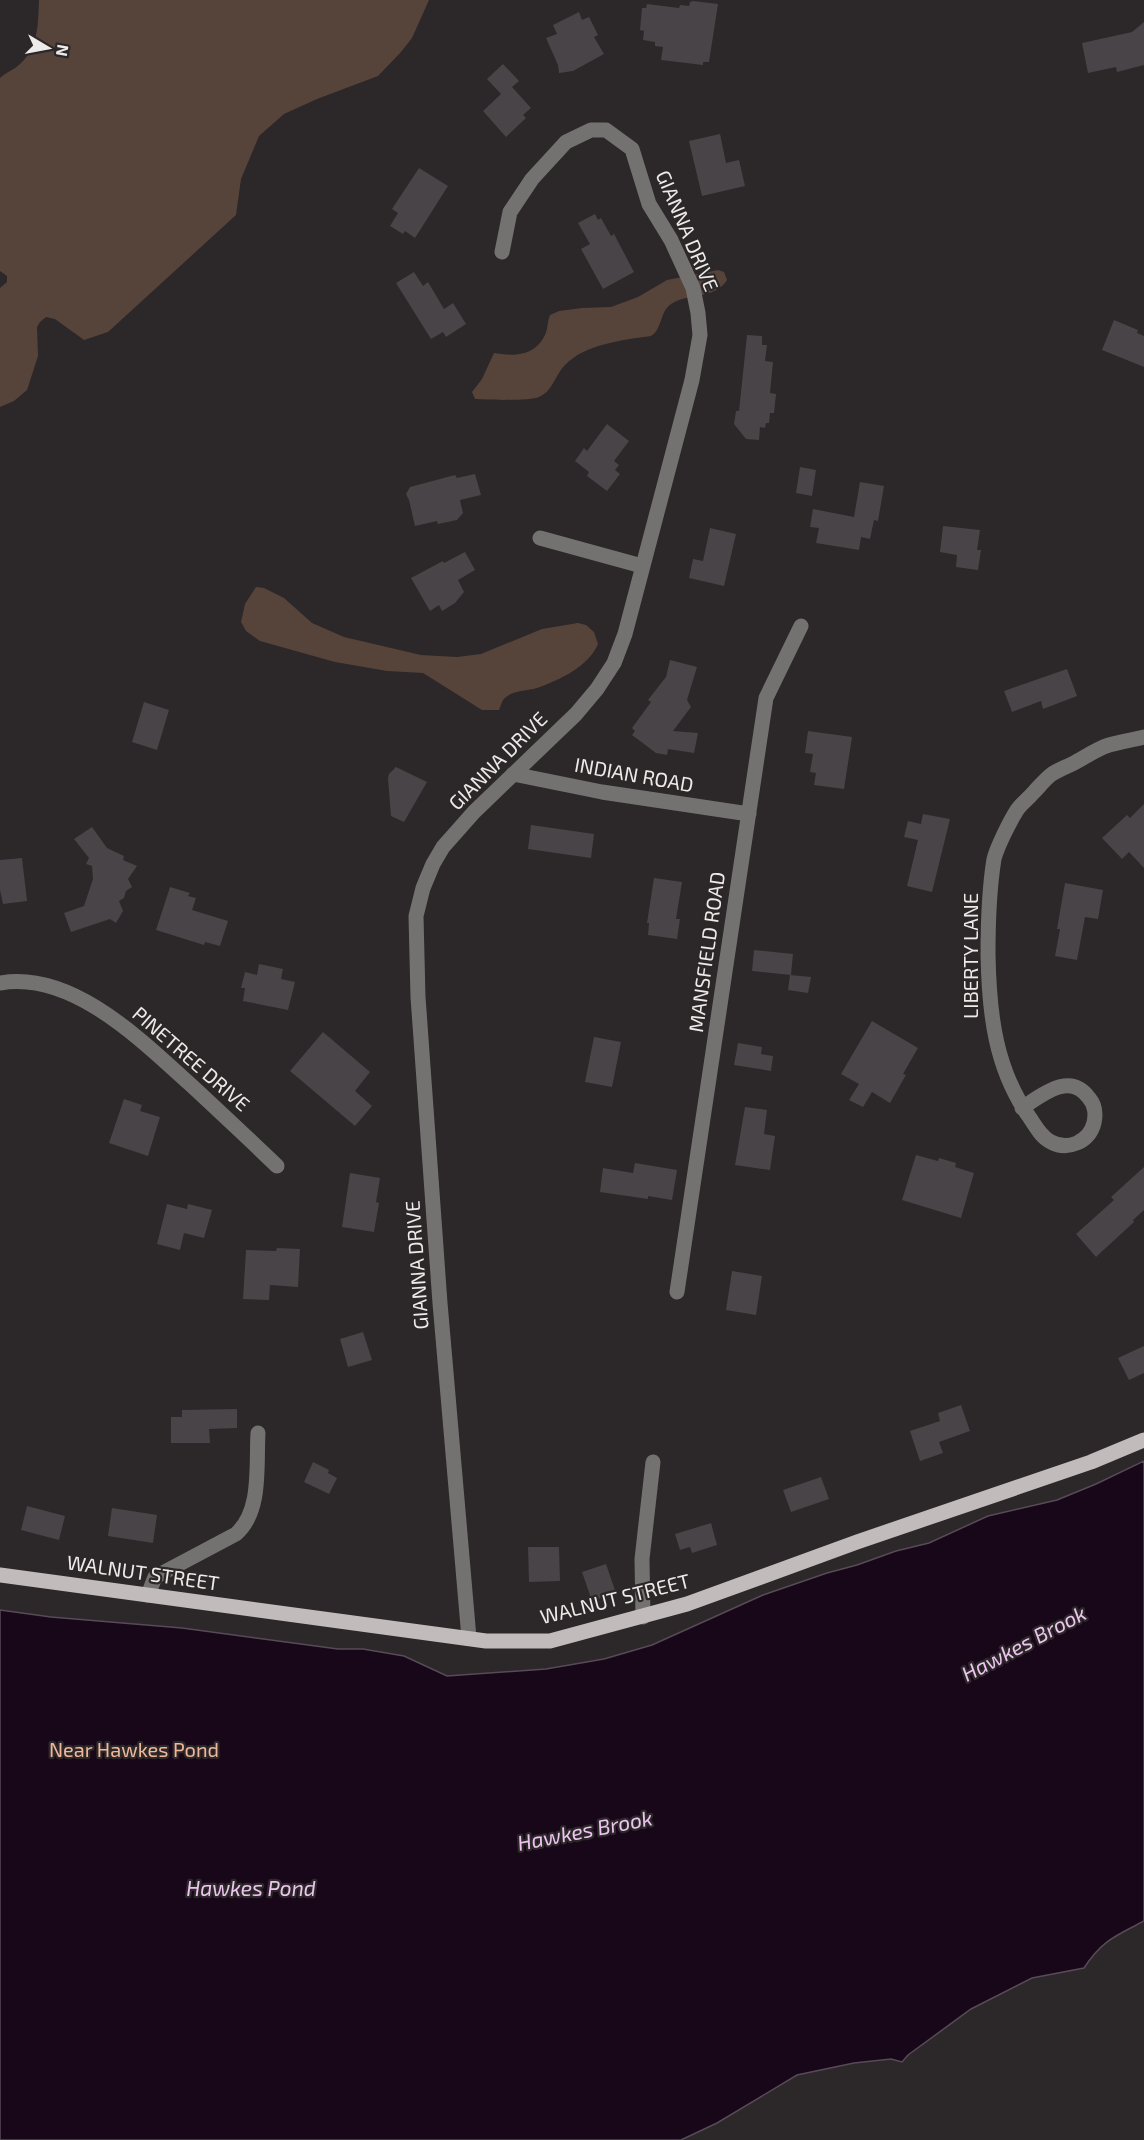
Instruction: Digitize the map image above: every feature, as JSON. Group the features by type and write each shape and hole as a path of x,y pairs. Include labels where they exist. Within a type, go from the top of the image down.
{"main road":[{"name":"WALNUT STREET","path":"0,1575 486,1641 550,1641 687,1604 857,1542 1091,1462 1144,1440"}],"street":[{"name":"GIANNA DRIVE","path":"469,1638 440,1303 418,997 416,916 429,872 443,847 513,774 576,714 608,672 625,634 692,380 700,335 693,288 671,240 649,204 632,148 606,130 591,130 566,142 532,179 510,212 502,252"},
{"path":"540,538 642,566"},
{"name":"MANSFIELD ROAD","path":"677,1292 766,698 801,626"},
{"name":"LIBERTY LANE","path":"1022,1108 1050,1089 1069,1085 1078,1088 1092,1102 1095,1122 1085,1139 1076,1144 1057,1145 1040,1133 1022,1108 1003,1063 993,1032 989,1000 988,922 994,856 1018,809 1052,774 1107,746 1144,737"},
{"name":"INDIAN ROAD","path":"513,774 602,792 749,814"},
{"name":"PINETREE DRIVE","path":"0,984 17,980 49,987 76,997 128,1028 277,1166"},
{"path":"148,1595 155,1577 236,1534 244,1527 251,1513 254,1493 258,1433"},
{"path":"643,1617 642,1559 653,1462"}],"shaded area":[{"path":"39,0 429,0 412,38 378,76 284,114 259,136 241,179 236,215 108,332 84,340 55,319 46,317 40,322 37,327 38,356 27,390 14,401 0,407 0,288 7,282 7,276 0,271 0,78 20,64 31,50 36,34"},
{"path":"718,270 724,272 727,280 722,286 709,293 678,300 671,304 667,307 655,333 651,336 605,344 573,358 565,365 548,391 539,397 518,400 475,399 472,392 482,379 494,353 515,355 534,348 545,335 550,315 559,311 611,307 638,297 667,280"},
{"path":"256,587 264,588 284,598 312,623 344,637 421,655 457,657 481,654 542,629 578,623 586,625 594,632 598,644 588,659 573,671 537,688 510,695 504,700 499,710 482,710 423,673 387,671 335,662 260,641 246,631 241,622 245,604"}],"water":[{"name":"Hawkes Pond","path":"1144,1461 1144,1921 1117,1935 1104,1945 1084,1968 1032,1978 971,2009 908,2055 902,2062 891,2059 854,2063 797,2075 717,2123 681,2140 0,2140 0,1610 51,1617 182,1628 338,1649 363,1649 404,1656 447,1676 546,1669 604,1659 652,1645 763,1595 896,1551 929,1543 988,1516 1057,1500"}],"building":[{"path":"693,1 718,4 709,62 703,62 703,65 661,60 663,47 655,46 655,42 643,40 644,31 640,30 642,8 646,8 647,4 679,8 680,5 689,6"},
{"path":"579,12 582,20 589,17 598,35 594,37 604,54 573,71 559,73 558,65 546,38 557,34 553,25"},
{"path":"1144,22 1144,65 1117,72 1116,67 1088,73 1082,43 1132,32"},
{"path":"503,64 519,81 512,87 531,108 523,115 526,118 506,137 483,111 501,94 487,79"},
{"path":"720,134 726,163 739,160 745,186 702,196 689,141"},
{"path":"419,168 448,186 415,238 405,231 403,234 390,226 398,213 392,209"},
{"path":"595,214 598,220 601,218 611,236 614,234 634,272 603,289 581,249 590,244 578,223"},
{"path":"414,272 423,286 428,282 444,309 453,303 466,324 446,337 443,332 431,339 396,283"},
{"path":"1114,320 1138,330 1137,333 1144,336 1144,367 1102,350"},
{"path":"747,335 762,336 762,345 767,345 765,361 773,362 770,393 776,394 774,413 770,413 769,423 766,423 765,428 760,427 759,440 746,439 734,424 736,411 739,411"},
{"path":"607,424 629,441 614,461 619,465 615,470 620,474 607,491 587,476 589,472 575,461 584,448 587,451"},
{"path":"800,467 816,470 812,496 796,493"},
{"path":"475,474 481,495 460,500 463,513 457,520 438,524 437,521 415,526 406,494 410,487 455,475 457,478"},
{"path":"860,482 884,486 878,521 874,520 870,539 861,537 859,550 816,543 819,528 810,527 813,509 854,517"},
{"path":"943,526 980,530 977,550 981,550 978,570 956,567 957,555 940,552"},
{"path":"710,528 736,534 724,586 689,578 693,559 703,561"},
{"path":"465,552 475,570 458,580 464,592 455,603 442,611 439,605 430,611 411,578"},
{"path":"670,660 697,667 687,700 691,707 673,731 698,733 694,753 668,749 667,755 656,753 632,735 635,731 632,728 651,702 648,700 666,677"},
{"path":"1067,669 1077,696 1043,709 1041,701 1012,712 1004,691"},
{"path":"144,702 169,710 157,750 132,742"},
{"path":"808,731 852,737 844,789 814,785 816,773 810,772 813,754 805,753"},
{"path":"396,767 427,782 404,822 391,816 388,778"},
{"path":"1144,804 1144,868 1129,852 1122,859 1102,838 1127,815 1130,818"},
{"path":"923,814 950,819 932,892 907,886 918,840 904,837 908,821 921,824"},
{"path":"531,825 594,834 591,858 528,849"},
{"path":"92,827 107,848 124,856 123,860 137,866 128,879 132,887 119,901 123,911 116,923 110,919 71,932 64,913 84,906 93,879 92,866 86,864 89,858 74,839"},
{"path":"22,858 27,901 3,904 0,890 0,860"},
{"path":"654,878 682,882 676,919 680,919 677,939 648,935 649,923 647,923"},
{"path":"1065,883 1103,890 1098,919 1085,917 1077,960 1055,956"},
{"path":"170,887 190,893 188,896 196,898 192,910 228,921 220,946 205,942 204,945 156,930"},
{"path":"754,950 793,954 791,975 752,971"},
{"path":"259,964 283,969 281,979 295,982 288,1010 243,1001 245,988 241,988 245,972 257,975"},
{"path":"790,975 811,977 808,993 788,990"},
{"path":"872,1021 918,1048 890,1103 872,1092 863,1107 849,1100 859,1084 841,1074"},
{"path":"323,1032 370,1072 355,1091 372,1106 355,1126 290,1071"},
{"path":"594,1037 621,1042 612,1087 585,1082"},
{"path":"738,1043 762,1047 761,1054 773,1056 771,1071 734,1065"},
{"path":"124,1099 142,1105 140,1111 160,1117 148,1156 109,1143"},
{"path":"745,1107 767,1110 764,1134 775,1136 770,1170 735,1165"},
{"path":"916,1155 956,1163 955,1167 974,1173 961,1218 902,1200"},
{"path":"635,1163 677,1170 672,1200 600,1192 603,1168 633,1173"},
{"path":"1144,1167 1144,1210 1096,1257 1076,1234 1114,1200 1111,1197"},
{"path":"350,1173 380,1178 374,1232 342,1227"},
{"path":"167,1204 187,1209 188,1204 212,1210 204,1238 184,1233 180,1250 157,1244"},
{"path":"277,1248 300,1249 298,1287 270,1285 269,1300 243,1299 246,1250 276,1251"},
{"path":"732,1271 762,1276 756,1315 726,1310"},
{"path":"363,1332 372,1360 348,1367 340,1339"},
{"path":"1144,1346 1144,1373 1129,1380 1118,1358"},
{"path":"961,1405 970,1431 939,1442 943,1453 920,1461 910,1431 940,1421 938,1413"},
{"path":"237,1409 237,1428 209,1429 210,1443 171,1443 171,1417 182,1417 182,1410"},
{"path":"313,1462 329,1470 328,1473 337,1478 329,1494 304,1482"},
{"path":"821,1477 829,1499 791,1512 783,1490"},
{"path":"27,1506 65,1516 59,1540 21,1530"},
{"path":"112,1508 157,1515 153,1543 108,1536"},
{"path":"711,1523 717,1545 692,1553 690,1547 680,1550 675,1534"},
{"path":"528,1547 559,1547 560,1581 529,1582"},
{"path":"606,1564 616,1593 592,1601 582,1572"}],"water label":[{"name":"Hawkes Brook","path":"1024,1644"},
{"name":"Hawkes Brook","path":"585,1831"}],"park label":[{"name":"Near Hawkes Pond","path":"134,1750"}]}
